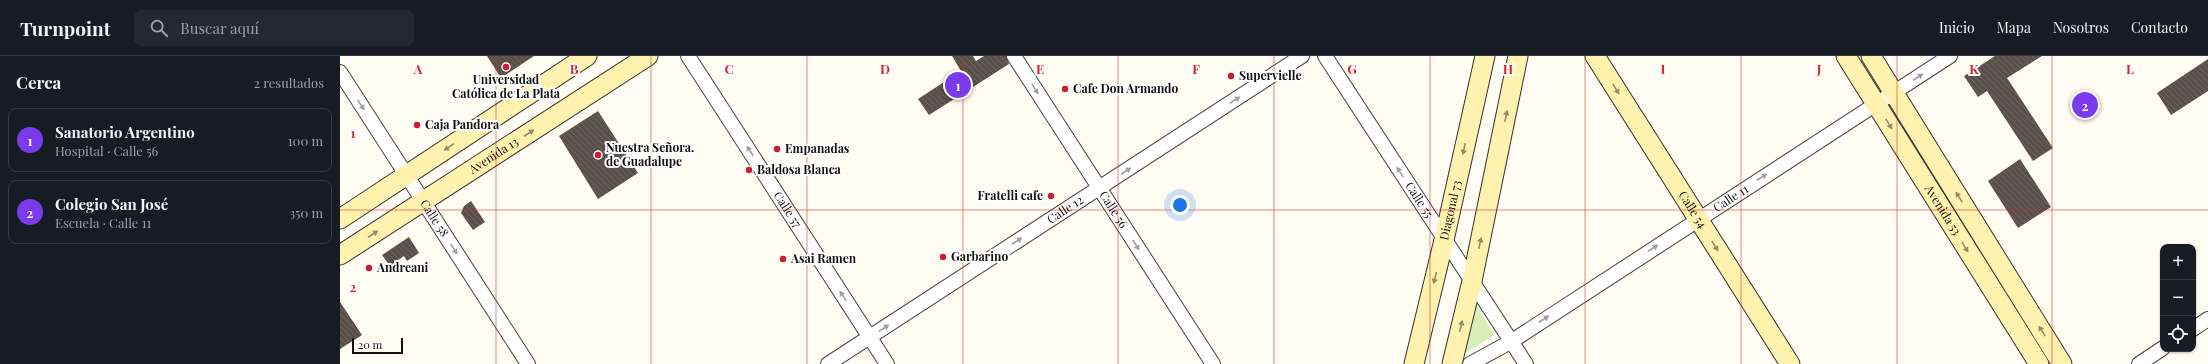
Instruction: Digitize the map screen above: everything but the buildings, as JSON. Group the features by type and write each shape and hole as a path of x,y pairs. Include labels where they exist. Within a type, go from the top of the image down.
{"main road":[{"path":"340,220 587,56"},
{"name":"Avenida 13","path":"340,255 648,56"},
{"name":"Diagonal 73","path":"1414,364 1444,240 1484,56"},
{"path":"1452,364 1472,281 1518,56"},
{"name":"Calle 54","path":"1595,56 1790,364"},
{"name":"Avenida 53","path":"1846,56 2039,364"},
{"name":"Avenida 53","path":"1871,56 2062,364"}],"street":[{"name":"Calle 57","path":"688,56 887,364"},
{"name":"Calle 56","path":"1014,56 1213,364"},
{"name":"Calle 12","path":"828,364 1302,56"},
{"name":"Calle 55","path":"1325,56 1526,364"},
{"name":"Calle 11","path":"1470,364 1512,341 1697,218 1950,56"},
{"name":"Calle 58","path":"340,72 528,364"},
{"path":"2196,327 2208,319"},
{"path":"2139,364 2160,350"}],"green space":[{"path":"1475,302 1494,335 1462,355"}],"place":[{"name":"Universidad Católica de La Plata","path":"506,67"},
{"name":"Supervielle","path":"1231,76"},
{"name":"Sanatorio Argentino","path":"958,85"},
{"name":"Cafe Don Armando","path":"1065,89"},
{"name":"Colegio San José","path":"2085,105"},
{"name":"Caja Pandora","path":"417,125"},
{"name":"Empanadas","path":"777,149"},
{"name":"Nuestra Señora. de Guadalupe","path":"598,155"},
{"name":"Baldosa Blanca","path":"749,170"},
{"name":"Fratelli cafe","path":"1051,196"},
{"name":"Garbarino","path":"943,257"},
{"name":"Asai Ramen","path":"783,259"},
{"name":"Andreani","path":"369,268"}]}
